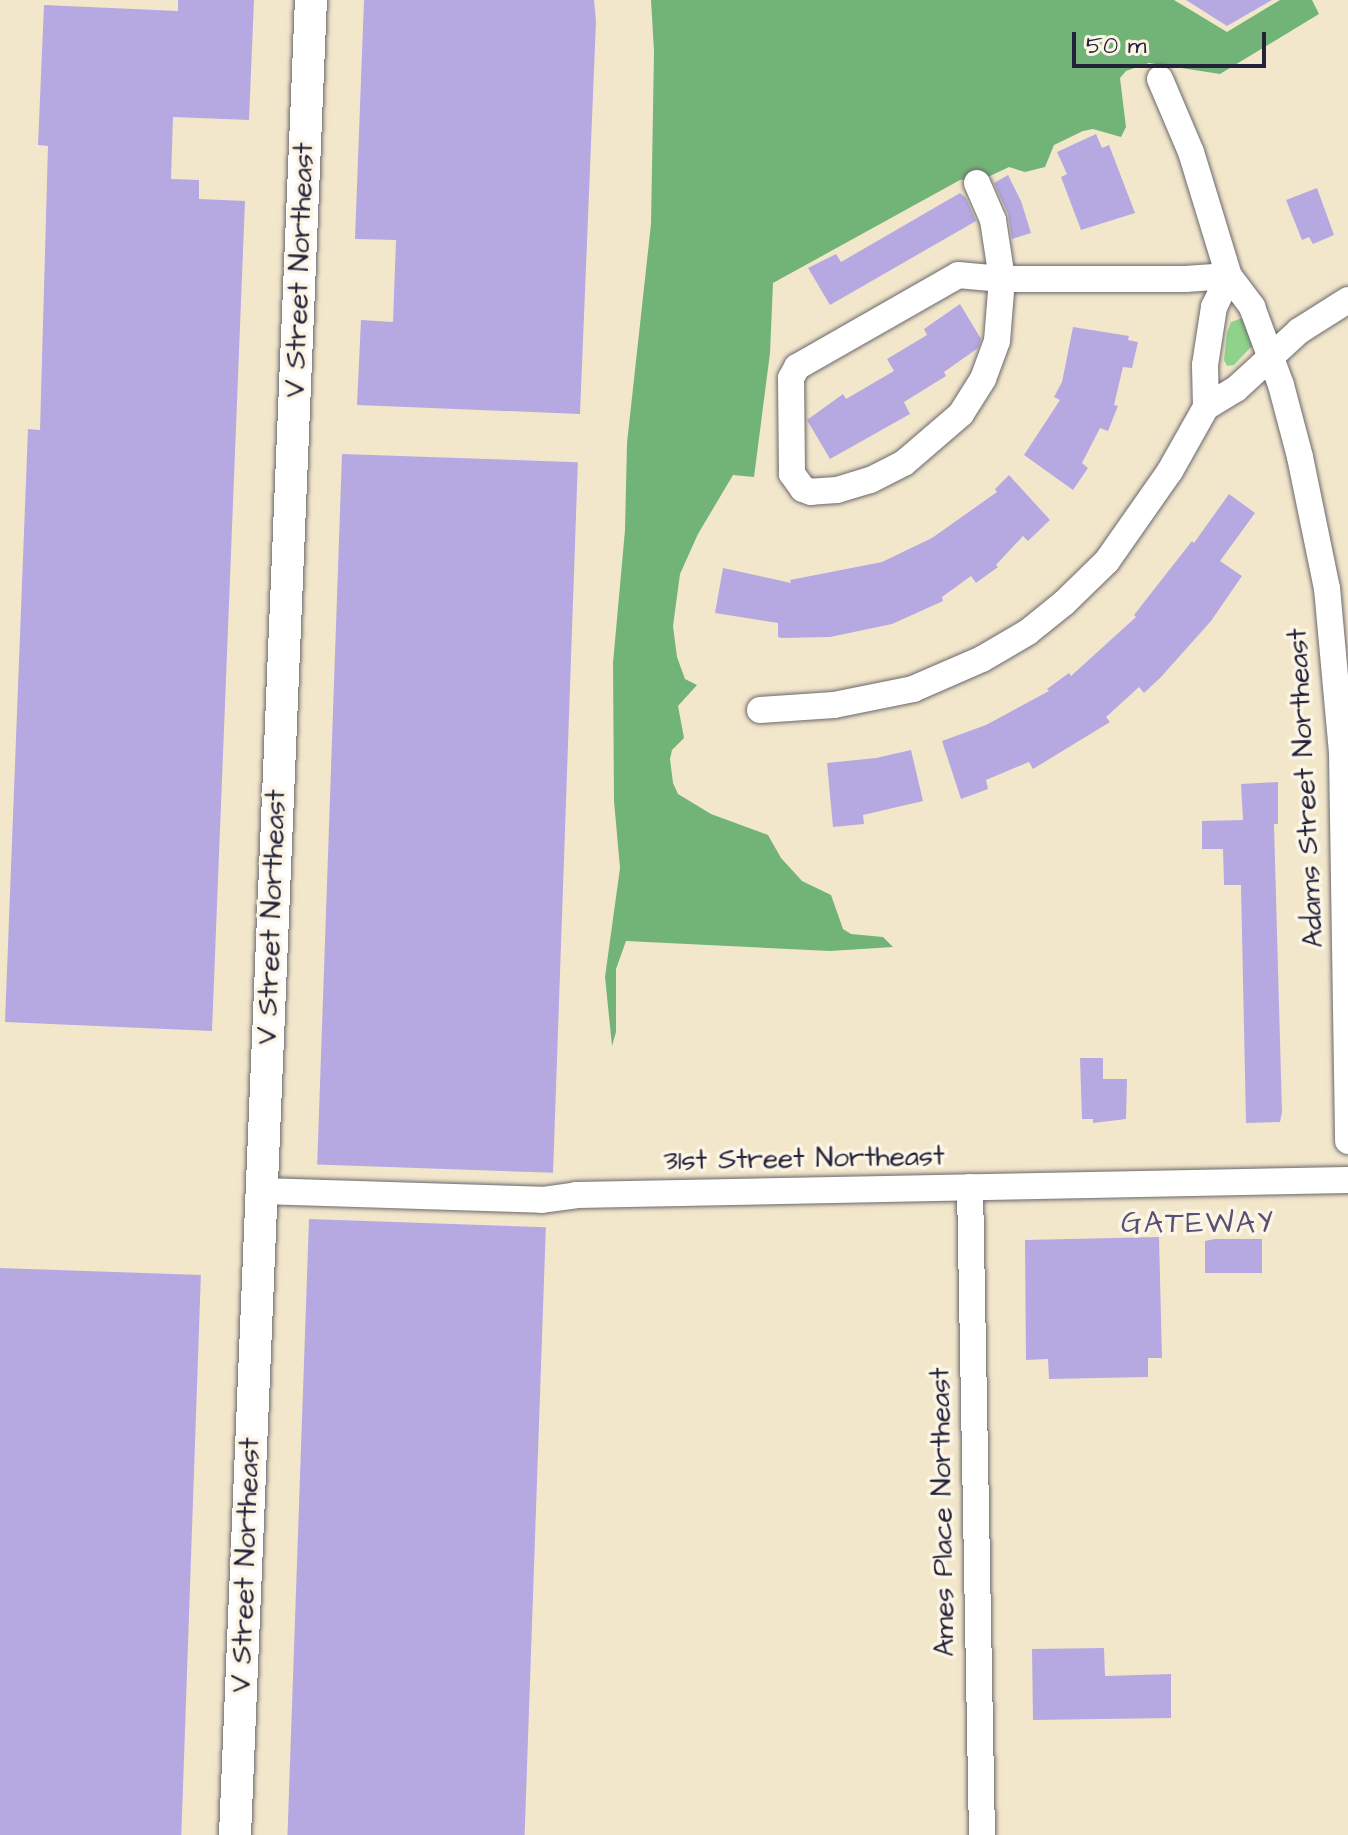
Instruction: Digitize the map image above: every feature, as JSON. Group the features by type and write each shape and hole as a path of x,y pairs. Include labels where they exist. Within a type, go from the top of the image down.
{"street":[{"name":"V Street Northeast","path":"235,1835 311,0"},
{"name":"Adams Street Northeast","path":"1160,79 1191,152 1229,276 1252,307 1271,356 1300,457 1331,626 1342,753 1348,1141"},
{"path":"977,183 993,220 1002,279 997,341 983,379 961,414 935,440 904,463 870,480 837,490 811,492 797,483 792,474 791,378 797,367 958,275 1002,279 1185,279 1229,276 1214,307 1205,365 1206,407"},
{"path":"760,710 849,703 913,689 982,659 1028,632 1064,603 1107,561 1170,471 1206,407 1236,389 1304,328 1348,300"},
{"name":"31st Street Northeast","path":"261,1191 542,1200 576,1195 1348,1180"},
{"name":"Ames Place Northeast","path":"970,1187 982,1835"}],"green space":[{"path":"651,0 1174,0 1227,32 1280,0 1312,0 1319,14 1220,74 1149,63 1126,71 1120,78 1126,127 1121,137 1093,129 1083,131 1054,145 1045,167 1025,172 1009,167 990,176 960,180 773,283 770,353 754,477 733,475 698,534 680,574 673,626 677,657 685,679 697,685 678,706 684,738 672,750 673,783 678,794 711,814 768,835 781,858 802,881 831,895 843,929 851,934 883,937 893,947 830,951 626,941 616,969 616,1032 612,1046 605,977 620,868 614,801 613,663 625,530 627,443 651,224 654,51"},
{"path":"1243,318 1252,346 1234,365 1227,366 1224,360 1227,333 1231,322"}],"building":[{"path":"178,0 254,0 249,120 173,117 171,179 199,180 199,199 245,201 212,1031 5,1022 28,429 40,430 48,146 38,145 44,5 178,11"},
{"path":"364,0 594,0 596,21 580,414 357,405 361,320 393,322 396,240 355,239"},
{"path":"1186,0 1272,0 1227,26"},
{"path":"1096,134 1102,148 1109,145 1135,213 1081,230 1061,177 1067,174 1057,152"},
{"path":"1008,175 1021,201 1031,233 1012,239 1008,214 994,183"},
{"path":"1317,188 1334,235 1313,244 1309,237 1302,240 1286,200"},
{"path":"960,193 966,198 976,221 830,305 808,268 836,254 841,262"},
{"path":"960,304 981,339 978,348 944,372 946,376 904,402 910,414 830,459 807,420 843,394 846,399 894,371 887,359 927,335 924,329"},
{"path":"1073,327 1129,336 1128,340 1138,342 1132,368 1123,367 1114,405 1118,406 1108,431 1100,428 1082,463 1088,468 1073,490 1024,455 1060,400 1054,397 1062,382"},
{"path":"342,454 578,462 553,1173 317,1165"},
{"path":"1009,475 1050,520 1028,541 1023,536 996,565 998,567 976,583 971,576 942,597 943,601 892,624 830,637 782,638 778,637 778,623 715,613 723,568 791,583 790,580 882,562 932,538 997,492 995,489"},
{"path":"1229,494 1255,513 1220,561 1242,576 1211,621 1144,693 1139,687 1106,717 1110,722 1033,769 1029,762 986,780 988,789 961,799 942,741 986,725 1049,691 1047,689 1069,673 1071,676 1136,617 1134,615 1192,541 1194,543"},
{"path":"911,750 923,801 863,815 864,824 833,827 827,763 876,758"},
{"path":"1278,782 1278,824 1274,824 1282,1112 1280,1122 1246,1123 1241,885 1224,885 1223,849 1202,849 1202,821 1243,820 1241,784"},
{"path":"1080,1058 1103,1058 1103,1079 1127,1079 1126,1119 1093,1123 1093,1119 1082,1119"},
{"path":"309,1219 546,1227 525,1835 287,1835"},
{"path":"1159,1237 1162,1358 1148,1358 1148,1377 1049,1379 1048,1359 1026,1360 1025,1240"},
{"path":"1262,1239 1262,1273 1205,1273 1205,1241"},
{"path":"0,1268 201,1275 181,1835 0,1835"},
{"path":"1104,1648 1105,1676 1171,1674 1171,1718 1033,1720 1032,1649"}],"district":[{"name":"GATEWAY","path":"1198,1223"}]}
